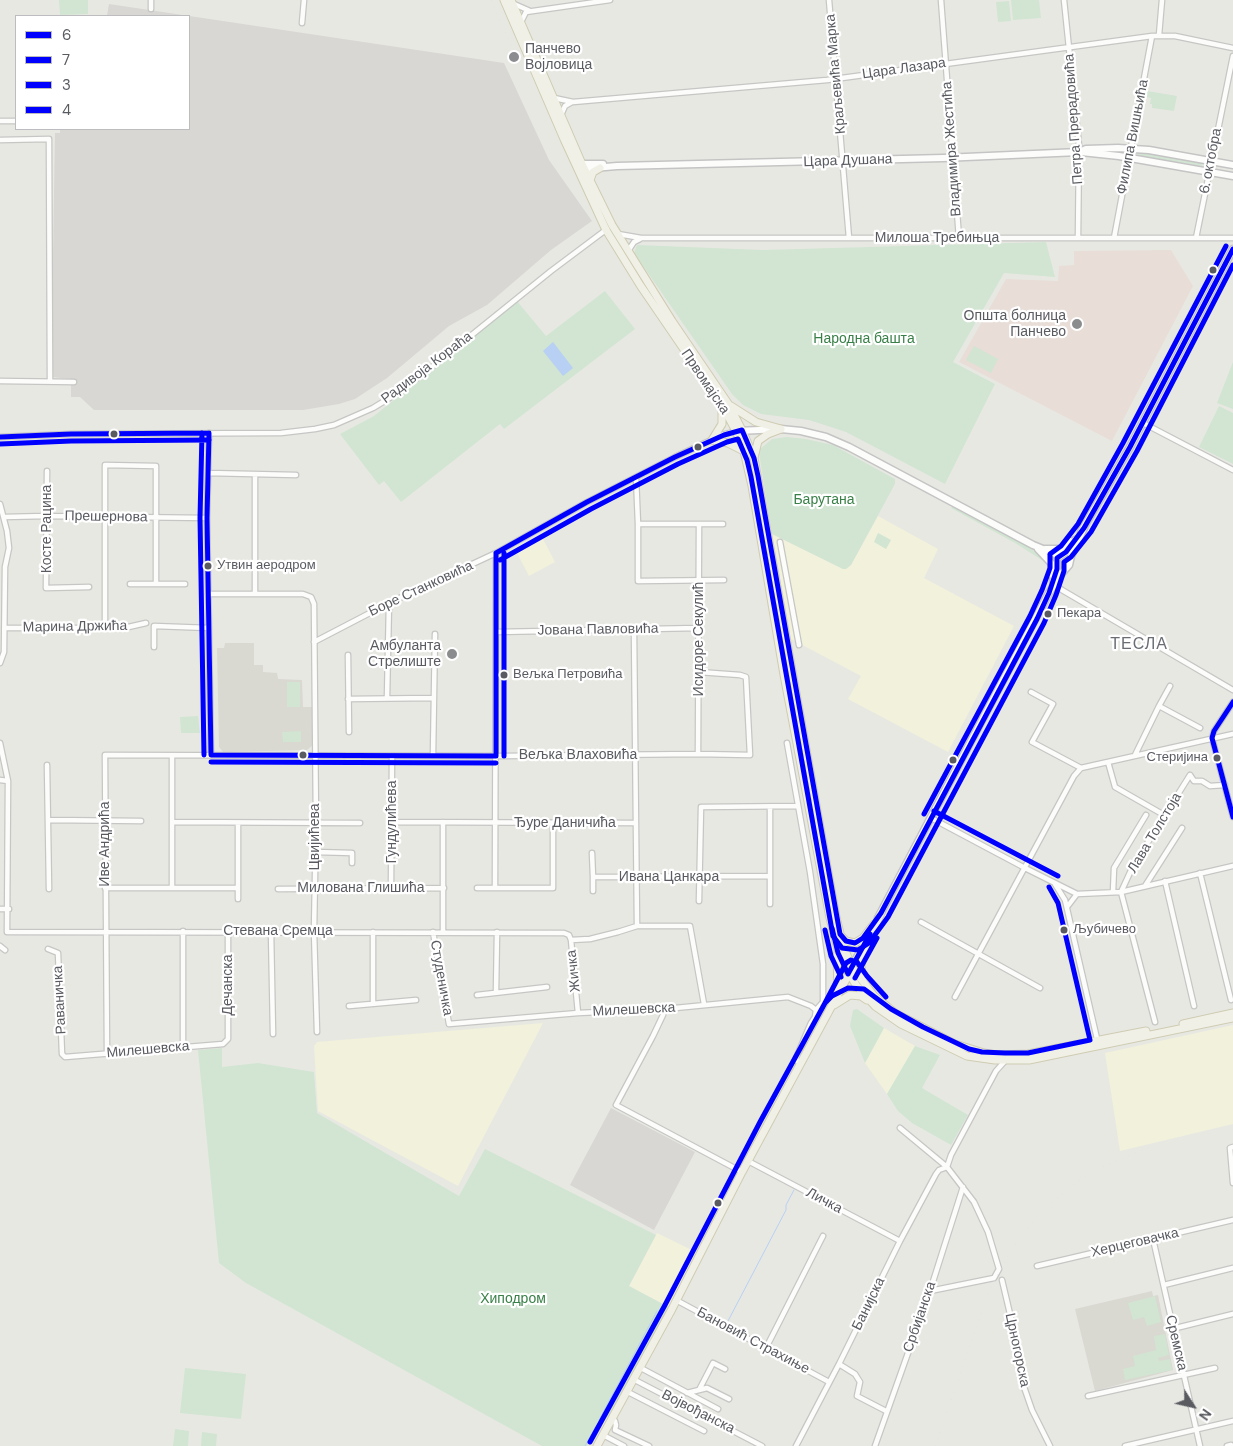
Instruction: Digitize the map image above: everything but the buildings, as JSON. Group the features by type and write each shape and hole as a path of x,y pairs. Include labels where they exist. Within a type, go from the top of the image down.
{"main road":[{"name":"Првомајска","path":"504,0 580,167 640,285 725,405"},
{"name":"Првомајска","path":"512,2 561,116 580,167 590,180 609,227 618,234 725,405 754,458 840,934 850,971"},
{"path":"590,180 593,172 600,168"},
{"path":"744,451 728,443 712,440 723,420 725,405 756,422 781,429"},
{"path":"754,458 754,450 758,441 768,434 781,429"},
{"name":"Првомајска","path":"739,430 751,480 784,675 830,918 836,944 850,971"},
{"path":"840,934 846,941 854,943 863,938 879,916"},
{"path":"871,993 863,980 861,966 863,953 879,916"},
{"path":"836,944 838,995"},
{"path":"850,971 879,1001 904,1018 955,1044 997,1055 1028,1054 1233,1018"},
{"path":"597,1446 850,971"},
{"path":"850,971 869,1001"},
{"path":"832,1007 850,995 860,996 901,1024 955,1051 967,1056 1005,1061 1029,1060 1233,1013"}],"street":[{"path":"151,0 151,9"},
{"path":"302,23 304,0"},
{"path":"520,22 524,15 531,11 610,0"},
{"name":"Краљевића Марка","path":"829,0 849,238"},
{"name":"Владимира Жестића","path":"941,0 959,238"},
{"name":"Петра Прерадовића","path":"1064,0 1079,152 1078,238"},
{"path":"1159,35 1162,0"},
{"path":"512,2 531,11"},
{"name":"Цара Лазара","path":"553,98 573,102 836,79 1159,35 1175,36 1233,48"},
{"name":"Филипа Вишњића","path":"1114,238 1152,36"},
{"name":"6. октобра","path":"1196,238 1210,161 1233,56"},
{"path":"561,116 565,106 573,102"},
{"path":"0,121 15,121"},
{"path":"0,140 49,139 50,381"},
{"name":"Цара Душана","path":"1079,152 1097,148 1131,148 1233,166"},
{"name":"Цара Душана","path":"580,167 953,158 1079,152 1129,158 1233,176"},
{"name":"Цара Душана","path":"580,167 608,164 616,166"},
{"name":"Радивоја Кораћа","path":"0,437 71,434 281,433 315,429 346,420 373,408 396,394 438,363 609,227"},
{"name":"Милоша Требињца","path":"618,234 641,238 1233,238"},
{"path":"628,251 634,242 641,238"},
{"path":"850,971 1054,583 1069,565 1072,553 1084,528 1143,422 1233,248 1226,238"},
{"path":"0,381 74,382"},
{"path":"1143,422 1233,470"},
{"path":"739,430 781,429 814,434 849,447 1038,548 1067,556 1070,560"},
{"name":"Боре Станковића","path":"314,642 389,603 496,553 636,477 712,440 739,430"},
{"path":"209,433 207,518 211,755"},
{"path":"106,627 105,465 156,466 156,584"},
{"name":"Косте Рацина","path":"47,471 46,588 89,587"},
{"path":"208,474 296,475"},
{"path":"208,594 255,594 255,475"},
{"path":"636,477 638,581 724,580"},
{"path":"0,663 4,652 5,567 9,548 1,507"},
{"name":"Прешернова","path":"4,518 46,516 207,518"},
{"path":"638,524 723,524"},
{"name":"Исидоре Секулић","path":"698,754 699,524"},
{"path":"1054,583 1057,558 1062,555 1084,528"},
{"path":"1038,548 1062,549 1079,534"},
{"path":"780,542 799,645"},
{"path":"1038,548 1061,568 1066,568"},
{"path":"1038,548 1052,564 1054,583 1059,588 1233,690"},
{"path":"494,888 496,553"},
{"path":"130,584 185,584"},
{"name":"Цвијићева","path":"255,594 303,594 311,597 314,604 316,824 314,931 317,1032"},
{"path":"387,698 389,603"},
{"name":"Марина Држића","path":"5,628 124,628 146,624"},
{"path":"154,647 154,626 208,628"},
{"name":"Јована Павловића","path":"496,632 699,628"},
{"path":"634,630 637,926"},
{"path":"433,755 435,634"},
{"path":"388,647 434,648"},
{"path":"348,654 349,732"},
{"name":"Вељка Влаховића","path":"105,755 750,755 746,677 740,674 699,672"},
{"path":"1135,755 1170,686"},
{"path":"1031,692 1053,704 1032,742 1081,768"},
{"path":"348,699 434,698"},
{"path":"1233,702 1214,731 1212,738 1233,817"},
{"path":"1160,706 1200,728"},
{"path":"955,997 1074,776 1081,768 1233,734"},
{"path":"0,743 8,781 9,909 0,909"},
{"path":"786,743 821,948 823,986 821,1005 816,1010 815,1017 796,1058 801,1063"},
{"name":"Иве Андрића","path":"105,755 107,1054"},
{"path":"172,756 172,888"},
{"name":"Гундулићева","path":"391,888 392,756"},
{"path":"1108,762 1115,787 1164,815"},
{"path":"47,764 49,889"},
{"name":"Лава Толстоја","path":"1121,892 1133,866 1190,775 1194,781 1200,781 1210,786 1224,785"},
{"path":"0,780 8,781"},
{"path":"699,901 701,807 798,806"},
{"path":"770,807 770,904"},
{"path":"1113,892 1114,868 1146,816"},
{"path":"931,818 1077,894 1121,892 1233,866"},
{"path":"48,820 141,821"},
{"path":"172,822 360,823"},
{"name":"Ђуре Даничића","path":"392,822 635,823"},
{"path":"443,822 444,932"},
{"path":"238,823 238,899"},
{"path":"477,888 553,888 553,824"},
{"path":"1145,886 1182,828"},
{"path":"316,852 352,853 352,863"},
{"path":"592,853 593,891"},
{"path":"1200,873 1231,1000"},
{"name":"Ивана Цанкара","path":"593,877 699,878 770,876"},
{"path":"1164,881 1194,1006"},
{"path":"1055,883 1065,900 1098,1043"},
{"path":"106,888 238,888"},
{"name":"Милована Глишића","path":"278,889 444,888"},
{"path":"1121,892 1155,1022"},
{"path":"1067,908 1077,894"},
{"name":"Стевана Сремца","path":"9,909 8,932 314,931 564,933"},
{"path":"921,922 979,952 1040,988"},
{"path":"571,940 590,939 637,926 690,926 704,1004"},
{"path":"183,931 183,1047"},
{"name":"Дечанска","path":"228,931 228,1039"},
{"path":"271,931 273,1034"},
{"path":"373,932 373,1004"},
{"name":"Студеничка","path":"433,932 449,1024"},
{"path":"496,992 497,932"},
{"name":"Жичка","path":"564,933 569,935 571,940 578,1013"},
{"path":"0,946 5,950"},
{"name":"Раваничка","path":"48,949 58,953 63,1034 62,1054 65,1057"},
{"path":"477,995 546,987"},
{"name":"Милешевска","path":"449,1024 578,1013 665,1009 704,1004 788,998 811,1006 816,1010"},
{"path":"349,1006 416,1000"},
{"path":"665,1009 653,1036 616,1104 695,1149 742,1172"},
{"name":"Милешевска","path":"65,1057 223,1044 228,1039"},
{"path":"995,1060 996,1071"},
{"path":"947,1167 951,1155 996,1071 1005,1061"},
{"path":"900,1128 947,1167 963,1187 982,1216 999,1269 994,1278 930,1291"},
{"path":"1233,1147 1230,1148 1233,1183"},
{"name":"Личка","path":"748,1161 900,1241"},
{"name":"Банијска","path":"796,1446 936,1174 939,1170 947,1167"},
{"name":"Србијанска","path":"875,1446 930,1291 963,1187"},
{"name":"Херцеговачка","path":"1037,1266 1233,1220"},
{"path":"766,1348 824,1236"},
{"name":"Сремска","path":"1152,1239 1200,1446"},
{"path":"1164,1285 1233,1268"},
{"name":"Црногорска","path":"1002,1280 1015,1335 1024,1387 1032,1410 1050,1446"},
{"name":"Бановић Страхиње","path":"676,1300 829,1382"},
{"path":"1172,1329 1233,1314"},
{"path":"699,1390 713,1363 725,1369"},
{"path":"839,1364 855,1374 860,1382 857,1396 886,1411"},
{"path":"639,1367 718,1409"},
{"path":"1088,1396 1215,1368"},
{"name":"Војвођанска","path":"633,1379 762,1446"},
{"path":"687,1393 707,1388 728,1399"},
{"path":"626,1391 704,1431"},
{"path":"612,1419 615,1421 615,1430 649,1446"},
{"path":"1125,1446 1233,1421"},
{"path":"603,1434 624,1446"}],"shaded area":[{"path":"109,4 183,15 107,15"},
{"path":"190,16 504,63 549,160 592,221 551,250 487,305 449,326 387,378 355,399 339,404 303,410 94,410 80,397 71,397 71,379 51,377 55,133 60,133 60,130 190,130"},
{"name":"Општа болница Панчево","path":"1171,250 1193,286 1112,441 959,362 1006,279 1058,281 1059,266 1074,265 1074,251"},
{"path":"878,516 938,549 924,578 1014,626 948,752 848,699 861,676 791,639 772,534 843,569 851,565"},
{"path":"541,535 555,562 529,576 515,549"},
{"path":"225,643 254,643 254,665 263,665 263,672 277,673 278,679 302,680 303,707 312,707 313,745 307,750 223,752 219,747 217,648 224,648"},
{"path":"543,1023 458,1186 318,1111 314,1046 317,1042"},
{"path":"1233,1025 1233,1124 1120,1151 1105,1053"},
{"path":"884,1028 915,1046 887,1094 865,1063"},
{"path":"611,1108 695,1152 654,1230 570,1185"},
{"path":"657,1233 698,1253 669,1307 629,1286"},
{"path":"1152,1291 1153,1296 1158,1295 1173,1370 1095,1391 1075,1309"}],"green space":[{"path":"59,0 88,0 88,14 60,15"},
{"path":"1011,0 1039,0 1041,18 1013,20"},
{"path":"1009,1 1011,21 998,22 996,2"},
{"path":"1147,91 1177,96 1174,111 1152,108 1152,104 1150,104 1151,98 1146,97"},
{"path":"1137,152 1167,155 1203,162 1202,166 1138,156"},
{"name":"Народна башта","path":"1046,242 1055,277 1004,273 953,362 995,384 945,484 846,432 809,420 761,414 743,405 732,394 634,253 637,245 763,250"},
{"path":"605,291 635,329 504,429 500,424 401,502 384,481 379,485 340,434 374,416 517,301 546,336"},
{"path":"974,346 998,359 991,373 966,360"},
{"path":"1233,362 1233,409 1217,403"},
{"path":"1219,406 1233,413 1233,464 1199,447"},
{"name":"Барутана","path":"787,437 833,445 895,479 895,484 851,565 846,569 772,534 759,453 760,449 772,439"},
{"path":"953,506 1023,542 1046,561 951,508"},
{"path":"878,533 891,540 886,549 874,542"},
{"path":"287,682 300,682 300,707 287,707"},
{"path":"198,716 200,733 181,733 180,717"},
{"path":"301,731 301,742 283,742 282,732"},
{"path":"857,1009 884,1028 865,1063 850,1026 853,1010"},
{"path":"915,1046 940,1055 922,1088 968,1115 951,1145 912,1123 898,1111 887,1094"},
{"name":"Хиподром","path":"222,1048 222,1067 258,1063 314,1072 317,1113 459,1196 485,1149 656,1235 629,1286 672,1309 611,1419 605,1415 587,1446 542,1446 246,1283 219,1263 198,1050"},
{"path":"1155,1296 1161,1322 1147,1326 1144,1317 1133,1320 1128,1303"},
{"path":"1165,1334 1169,1355 1158,1358 1159,1361 1170,1359 1172,1370 1125,1380 1123,1369 1135,1366 1133,1356 1156,1350 1154,1336"},
{"path":"185,1368 246,1374 241,1419 180,1413"},
{"path":"175,1429 189,1431 188,1446 173,1446"},
{"path":"202,1432 217,1434 216,1446 201,1446"}],"water":[{"path":"553,342 573,368 563,376 543,351"}],"waterway":[{"path":"728,1321 786,1210 786,1205 794,1190"},
{"path":"599,1420 657,1311"},
{"path":"585,1446 596,1426"}],"railway":[{"path":"491,0 515,54"},
{"path":"935,1446 990,1289 1012,1249 1038,1215 1075,1183 1106,1165 1153,1146"}],"transit line":[{"name":"3","path":"924,814 1030,616 1050,568 1050,554 1061,546 1078,524 1123,443 1226,246"},
{"name":"6","path":"496,553 587,502 675,457 724,435 742,430 754,458 758,476 840,934 846,941 855,943 863,938 881,913 1037,619 1057,569 1057,558 1066,552 1084,528 1130,447 1233,249"},
{"name":"7","path":"500,560 591,509 678,464 738,439 747,460 751,477 833,936 842,948 858,950 869,943 888,917 1044,623 1064,571 1064,562 1071,557 1091,532 1137,451 1233,265"},
{"name":"7","path":"202,433 200,518 204,755"},
{"name":"6","path":"209,433 207,518 211,755"},
{"name":"6","path":"0,437 71,434 209,433"},
{"name":"7","path":"0,444 71,441 209,440"},
{"name":"6","path":"496,553 496,756"},
{"name":"7","path":"504,553 504,756"},
{"name":"4","path":"1233,702 1214,731 1212,738 1233,817"},
{"name":"6","path":"211,755 496,756"},
{"name":"7","path":"211,762 496,763"},
{"name":"3","path":"934,811 1058,876"},
{"name":"3","path":"590,1442 665,1305 760,1122 825,1003 832,996 848,988 864,989 891,1009 923,1027 969,1049 982,1052 1028,1053 1090,1040 1058,903 1049,887"},
{"name":"6","path":"832,928 838,953 848,974"},
{"name":"7","path":"825,930 831,956 841,977"},
{"name":"6","path":"848,974 870,934"},
{"name":"7","path":"855,978 877,938"},
{"name":"3","path":"825,1003 846,963 851,960 857,962 886,997"}],"place":[{"name":"Панчево Војловица","path":"514,57"},
{"name":"Општа болница Панчево","path":"1077,324"},
{"name":"Утвин аеродром","path":"208,566"},
{"name":"Пекара","path":"1048,614"},
{"name":"Амбуланта Стрелиште","path":"452,654"},
{"name":"Вељка Петровића","path":"504,675"},
{"name":"Стеријина","path":"1217,758"},
{"name":"Љубичево","path":"1064,930"}],"district":[{"name":"ТЕСЛА","path":"1139,645"}]}
